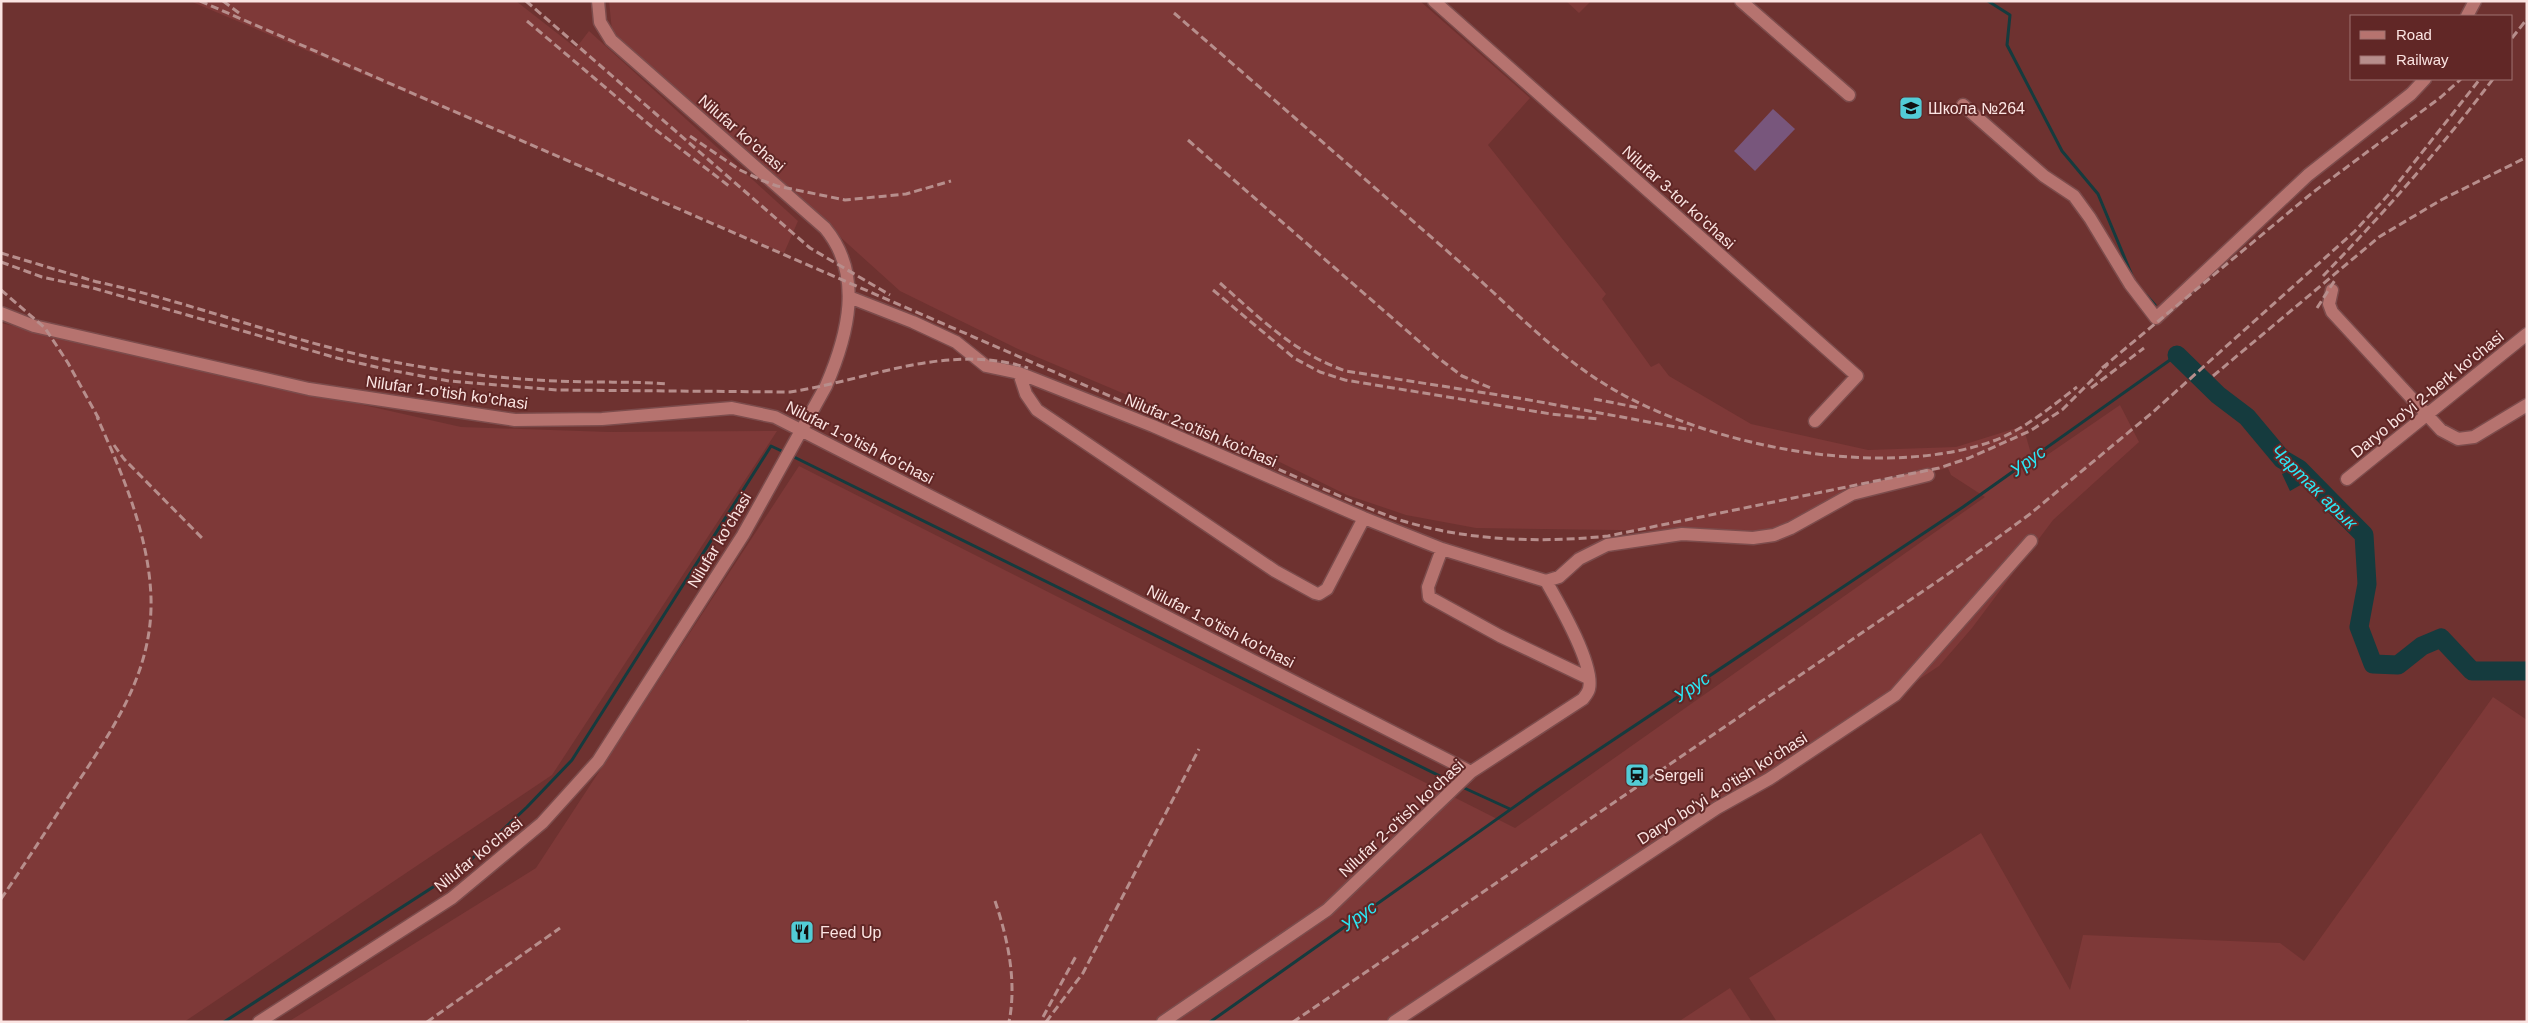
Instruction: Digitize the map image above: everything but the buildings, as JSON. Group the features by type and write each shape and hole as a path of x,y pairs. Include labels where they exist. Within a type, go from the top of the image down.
{"street":[{"name":"Nilufar ko'chasi","path":"259,1022 452,898 542,823 592,768 643,694 743,535 835,364 849,297 847,271 838,245 825,228 611,40 600,22 598,1"},
{"name":"Nilufar 3-tor ko'chasi","path":"1434,1 1857,376 1815,421"},
{"path":"1742,1 1849,95"},
{"path":"2468,15 2475,1"},
{"path":"1963,105 2044,176 2074,196 2090,218 2130,284 2156,318 2308,175 2411,94 2424,80"},
{"path":"2332,290 2328,304 2332,312 2441,430 2458,438 2474,437 2527,405"},
{"name":"Nilufar 2-o'tish ko'chasi","path":"849,297 913,322 956,342 986,366 1019,374 1154,426 1364,518 1442,549 1546,581"},
{"name":"Nilufar 1-o'tish ko'chasi","path":"1,313 34,326 309,389 515,420 602,418 732,408 775,417 1472,772"},
{"name":"Daryo bo'yi 2-berk ko'chasi","path":"2347,479 2527,334"},
{"path":"1019,374 1026,394 1037,410 1275,572 1315,593 1319,594 1327,589 1364,518"},
{"path":"1588,678 1571,624 1546,581 1559,577 1591,551 1607,545 1682,534 1753,538 1774,535 1791,528 1852,494 1928,476"},
{"name":"Daryo bo'yi 4-o'tish ko'chasi","path":"1394,1022 1717,808 1769,779 1895,695 2031,541"},
{"path":"1442,549 1428,587 1429,597 1500,636 1588,678"},
{"name":"Nilufar 2-o'tish ko'chasi","path":"1163,1022 1327,910 1472,772 1583,700 1589,690 1588,678"}],"shaded area":[{"path":"190,1 516,1 576,48 589,31 798,221 784,253"},
{"path":"609,1 1420,1 1530,98 1488,145 1606,294 1602,299 1651,367 1659,363 1669,376 1751,424 1868,450 1956,447 2023,426 2034,464 2120,405 2139,442 2053,520 1972,628 1939,666 1403,1022 288,1022 536,868 799,466 1515,828 1985,497 1951,475 1948,468 1848,491 1789,524 1768,532 1476,528 1406,515 1347,495 1241,443 1018,349 900,291 612,31"},
{"path":"1566,1 1591,1 1579,13"},
{"path":"1773,109 1795,129 1755,171 1734,151"},
{"path":"1,323 461,427 609,432 777,431 552,775 184,1022 1,1022"},
{"path":"2493,697 2527,720 2527,1022 1777,1022 1749,978 1981,833 2070,990 2083,935 2280,943 2304,961"},
{"path":"1730,988 1752,1022 1678,1022"}],"water":[{"path":"2286,472 2296,475 2304,483 2290,491 2282,474"}],"waterway":[{"name":"Чартак арык","path":"1988,1 2010,15 2007,45 2062,151 2098,194 2133,278"},
{"name":"Чартак арык","path":"2146,295 2155,305"},
{"name":"Урус","path":"1210,1022 1538,790 1963,507 2177,355 2173,349"},
{"name":"Чартак арык","path":"2177,355 2218,395 2247,417 2282,459 2299,469 2364,535 2367,584 2359,627 2373,664 2398,665 2422,646 2441,638 2472,671 2527,671"},
{"path":"224,1022 461,869 527,807 572,760 771,446 786,453"},
{"path":"792,456 1454,783"},
{"path":"1462,787 1510,809"}],"railway":[{"path":"200,1 1356,503 1403,521 1453,533 1531,540 1608,536 1939,468 1969,458 2030,431 2062,410 2108,364"},
{"path":"223,1 239,13"},
{"path":"526,1 810,248 890,295"},
{"path":"1174,13 1462,264 1552,346 1611,388 1652,409 1698,427 1747,441 1799,452 1852,457 1903,457 1952,452 1996,440 2028,423 2077,387"},
{"path":"2513,37 2527,19"},
{"path":"527,21 652,127 729,186"},
{"path":"2102,368 2312,193 2441,97 2460,80"},
{"path":"1293,1022 1948,574 2030,514 2153,412 2355,231 2390,193 2479,80"},
{"path":"2323,276 2411,180 2492,80"},
{"path":"690,136 740,170 761,180 777,186 845,200 906,194 951,181"},
{"path":"1188,140 1437,357 1462,376 1493,389"},
{"path":"2213,376 2379,237 2441,200 2527,157"},
{"path":"1,253 97,282"},
{"path":"1,262 42,277 93,288 337,358 449,381 557,390 790,392 938,361 968,359 998,361 1028,368"},
{"path":"2317,308 2335,280"},
{"path":"93,281 167,300 352,353 410,365 516,379 668,384"},
{"path":"1220,283 1294,345 1310,355 1346,371 1524,399 1692,430"},
{"path":"1,290 45,328 68,363 100,421"},
{"path":"1213,290 1294,358 1320,372 1345,380 1551,414 1598,419"},
{"path":"2091,388 2144,348"},
{"path":"1594,399 1640,408"},
{"path":"1,899 103,744 128,699 145,651 150,625 151,598 145,551 140,528 125,482 97,417"},
{"path":"114,445 124,459 203,539"},
{"path":"1046,1022 1083,973 1199,749"},
{"path":"995,901 1004,930 1012,976 1009,1022"},
{"path":"427,1022 560,928"},
{"path":"1043,1017 1076,956"}],"place":[{"name":"Школа №264","path":"1911,108"},
{"name":"Sergeli","path":"1637,775"},
{"name":"Feed Up","path":"802,932"}]}
